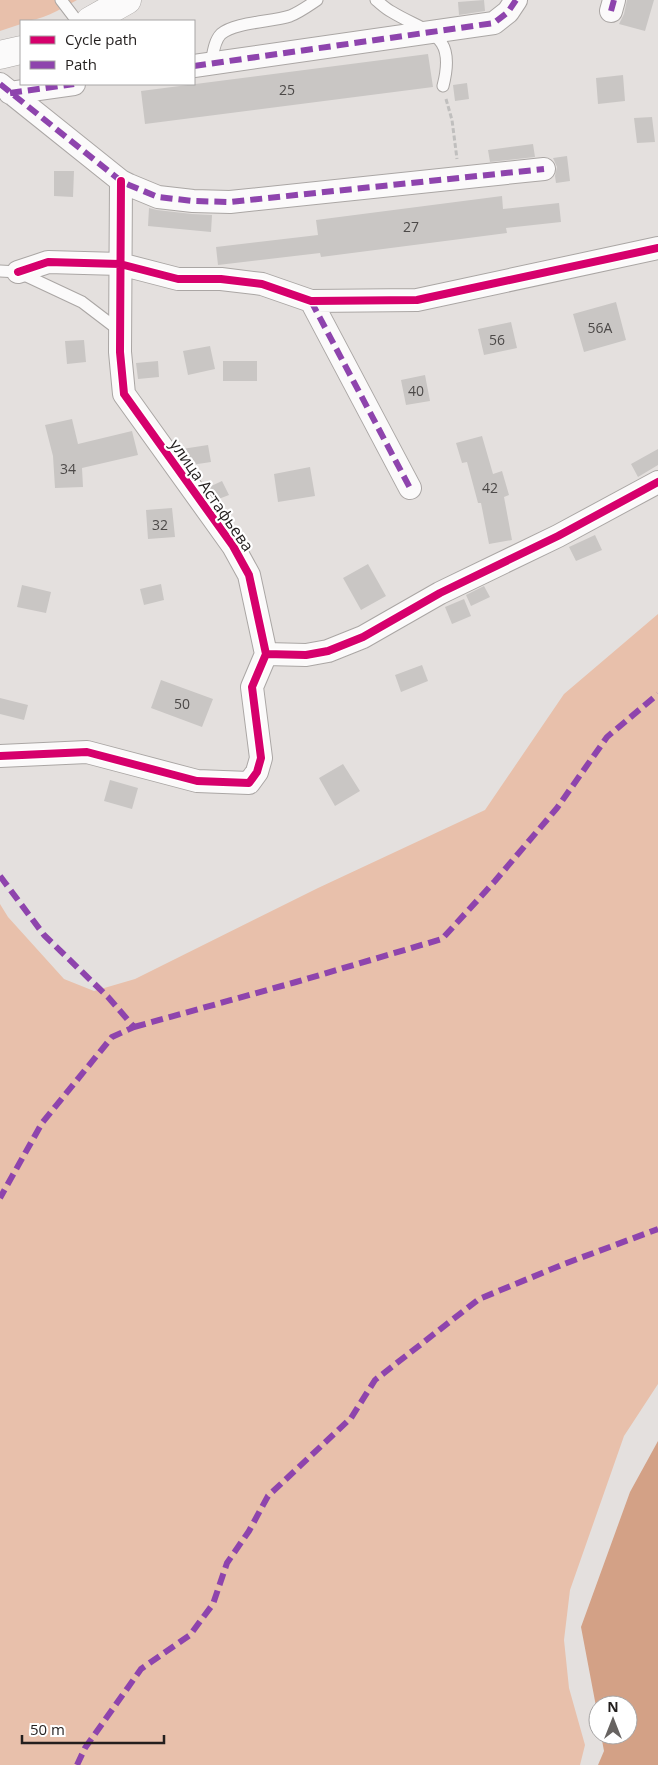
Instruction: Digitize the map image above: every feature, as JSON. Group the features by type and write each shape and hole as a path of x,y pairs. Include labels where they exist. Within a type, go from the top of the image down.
{"main road":[{"path":"92,20 127,0"},
{"path":"0,55 20,50"}],"street":[{"path":"202,65 494,22 508,12 516,0"},
{"path":"5,89 60,85"},
{"path":"5,89 121,181 158,197 193,201 230,202 544,168"},
{"name":"улица Астафьева","path":"121,181 120,352 124,394 233,546 249,575 266,654"},
{"path":"9,272 48,262 120,264 178,279 221,279 262,284 311,301 417,300 658,248"},
{"path":"311,301 410,488"},
{"path":"0,756 87,752 197,781 249,783 257,772 261,758 252,687 266,654 306,655 328,651 363,637 440,593 558,536 658,482"}],"lane":[{"path":"61,0 76,20"},
{"path":"202,65 222,33 231,28 289,16 305,9 317,0"},
{"path":"376,0 392,12 431,32 440,40 446,55 447,69 443,86"},
{"path":"9,272 82,302 120,331"}],"path":[{"path":"443,86 452,120 459,177"}],"shaded area":[{"path":"0,0 77,0 50,14 32,20 20,20 20,24 0,31"},
{"path":"658,614 658,1384 624,1436 570,1590 564,1640 569,1688 585,1745 580,1765 0,1765 0,904 8,917 64,979 94,991 135,979 318,888 485,810 564,694"},
{"path":"658,1441 658,1765 598,1765 604,1751 603,1745 638,1745 638,1695 594,1695 581,1627 630,1492"}],"building":[{"path":"484,0 485,11 459,15 458,2"},
{"path":"627,0 654,0 645,31 619,24 624,14"},
{"path":"428,54 433,87 145,124 141,91"},
{"path":"623,75 625,101 598,104 596,78"},
{"path":"467,83 469,99 455,101 453,85"},
{"path":"652,117 655,142 637,143 634,118"},
{"path":"533,144 535,157 490,162 488,150"},
{"path":"567,156 570,181 556,183 557,167 553,158"},
{"path":"54,171 74,171 73,197 54,196"},
{"path":"502,196 503,209 559,203 561,222 506,228 507,233 321,257 320,253 218,265 216,247 318,235 316,220"},
{"path":"149,208 212,215 211,232 148,226"},
{"path":"616,302 626,340 584,352 573,314"},
{"path":"511,322 517,348 484,355 478,329"},
{"path":"84,340 86,362 67,364 65,341"},
{"path":"210,346 215,369 188,375 183,351"},
{"path":"158,361 159,377 138,379 136,363"},
{"path":"223,361 257,361 257,381 223,381"},
{"path":"425,375 430,401 406,405 401,380"},
{"path":"72,419 78,444 132,431 138,455 82,468 83,487 55,488 53,456 45,425"},
{"path":"482,436 493,474 502,471 509,495 504,497 512,540 489,544 481,503 478,503 467,462 462,463 456,443"},
{"path":"208,445 211,462 191,465 183,454 182,449"},
{"path":"658,449 658,465 638,477 631,464"},
{"path":"310,467 315,496 278,502 274,474"},
{"path":"222,481 229,495 216,500 207,488"},
{"path":"172,508 175,537 148,539 146,510"},
{"path":"595,535 602,550 576,561 569,547"},
{"path":"368,564 386,596 361,610 343,578"},
{"path":"161,584 164,600 144,605 140,589"},
{"path":"22,585 51,592 46,613 17,607"},
{"path":"484,586 490,597 471,606 466,595"},
{"path":"464,599 471,616 452,624 445,607"},
{"path":"422,665 428,681 401,692 395,675"},
{"path":"161,680 213,699 202,727 151,708"},
{"path":"0,698 28,705 24,720 0,714"},
{"path":"343,764 360,791 335,806 319,778"},
{"path":"110,780 138,788 132,809 104,801"}],"marked path":[{"path":"195,66 494,23 508,12 516,0"},
{"path":"611,11 614,0"},
{"path":"0,84 121,181 158,197 193,201 230,202 544,169"},
{"path":"10,93 67,85"},
{"path":"311,301 410,488"},
{"path":"134,1027 442,939 495,881 557,808 607,737 658,694"},
{"path":"0,876 44,935 108,997 134,1027 112,1037 42,1123 0,1198"},
{"path":"77,1765 85,1748 141,1669 190,1635 213,1604 227,1563 249,1531 268,1496 351,1418 375,1380 479,1299 564,1264 658,1229"}],"cycle path":[{"path":"0,756 87,752 197,781 249,783 257,772 261,758 252,687 266,654 249,575 233,546 124,394 120,352 121,181"},
{"path":"18,272 48,262 120,264 178,279 221,279 262,284 311,301 417,300 658,248"},
{"path":"266,654 306,655 328,651 363,637 440,593 558,536 658,482"}]}
